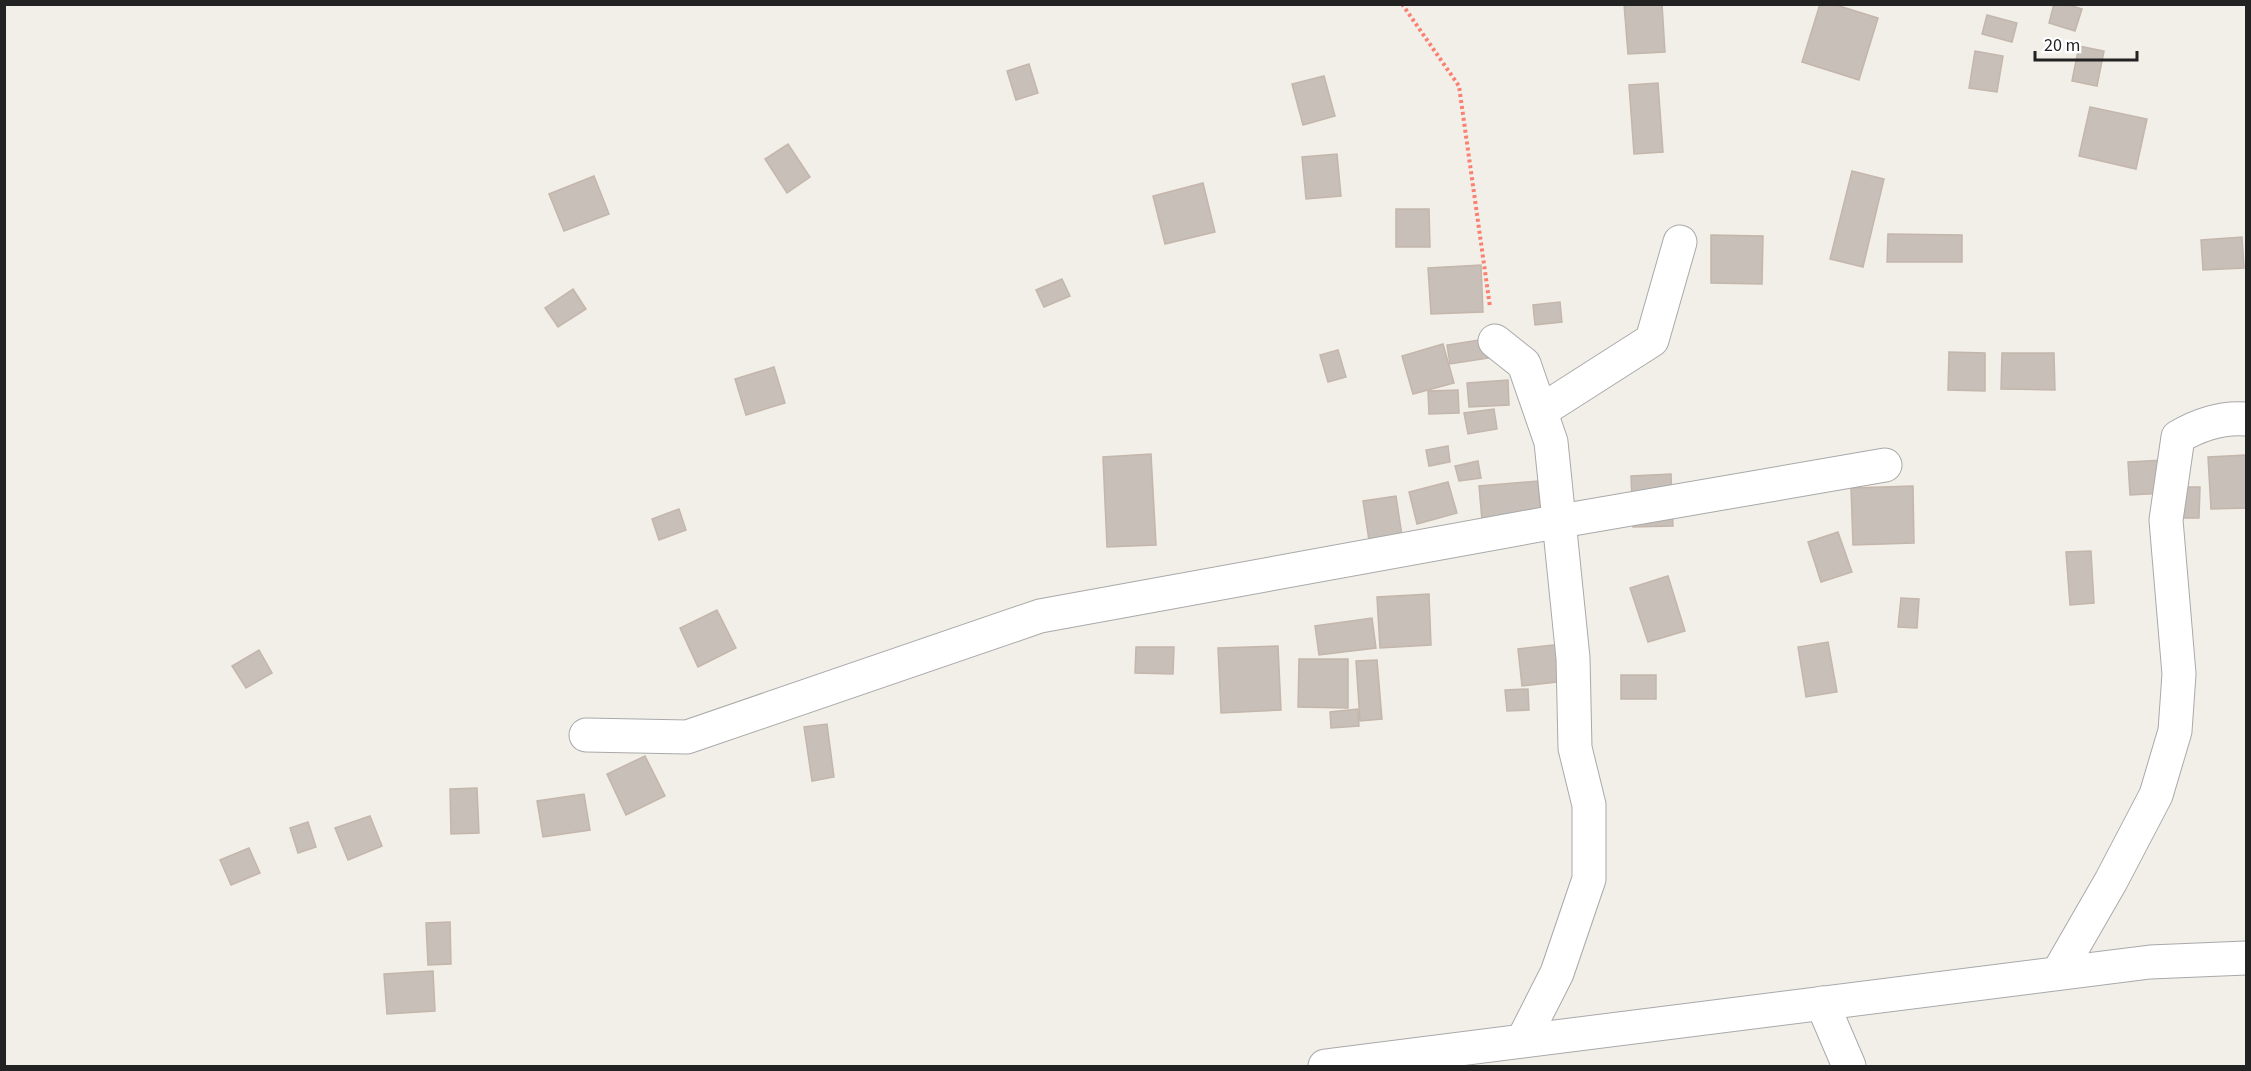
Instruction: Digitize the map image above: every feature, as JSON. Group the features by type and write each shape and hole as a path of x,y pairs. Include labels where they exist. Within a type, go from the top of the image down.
{"street":[{"path":"1541,411 1652,340 1680,242"},
{"path":"1495,341 1524,364 1551,442 1561,521 1573,658 1575,748 1589,805 1589,879 1557,973 1523,1040"},
{"path":"2058,973 2111,881 2156,795 2175,730 2179,674 2166,520 2178,437 2196,426 2228,418 2247,419"},
{"path":"586,735 687,737 1040,616 1561,521 1885,465"},
{"path":"1325,1066 2150,962 2247,958"},
{"path":"1822,1003 1849,1066"}],"path":[{"path":"1402,4 1459,87 1477,228 1495,341"}],"building":[{"path":"1624,4 1662,4 1665,52 1628,54"},
{"path":"1820,4 1833,4 1878,18 1859,80 1802,62"},
{"path":"2054,4 2066,4 2082,9 2075,31 2049,23"},
{"path":"1987,15 2017,23 2012,42 1982,34"},
{"path":"2079,46 2104,51 2097,86 2072,81"},
{"path":"1975,51 2003,56 1997,92 1969,88"},
{"path":"1029,64 1038,93 1016,100 1007,71"},
{"path":"1324,76 1335,116 1303,125 1292,84"},
{"path":"1658,83 1663,152 1634,154 1629,85"},
{"path":"2090,107 2147,119 2136,169 2079,156"},
{"path":"788,144 810,177 787,193 765,159"},
{"path":"1337,154 1341,196 1306,199 1302,157"},
{"path":"1852,171 1884,179 1863,267 1830,259"},
{"path":"594,176 609,214 564,231 549,194"},
{"path":"1203,183 1215,232 1165,244 1153,196"},
{"path":"1396,209 1429,209 1430,247 1396,247"},
{"path":"1888,234 1962,235 1962,262 1887,262"},
{"path":"1711,235 1763,236 1762,284 1711,283"},
{"path":"2242,237 2244,268 2203,270 2201,240"},
{"path":"1481,265 1483,312 1431,314 1428,268"},
{"path":"1062,279 1070,296 1044,307 1036,290"},
{"path":"573,289 586,309 558,327 545,308"},
{"path":"1560,302 1562,322 1535,325 1533,305"},
{"path":"1485,339 1489,358 1450,364 1447,345"},
{"path":"1443,344 1454,383 1413,394 1402,356"},
{"path":"1338,350 1346,377 1328,382 1320,355"},
{"path":"1949,352 1985,353 1985,391 1948,390"},
{"path":"2002,353 2054,353 2055,390 2001,389"},
{"path":"774,367 785,403 746,415 735,379"},
{"path":"1508,380 1509,405 1469,407 1467,383"},
{"path":"1458,390 1459,413 1429,414 1428,391"},
{"path":"1494,409 1497,429 1468,434 1464,413"},
{"path":"1448,446 1450,462 1429,466 1426,450"},
{"path":"1151,454 1156,545 1107,547 1103,457"},
{"path":"2246,455 2246,508 2211,509 2208,457"},
{"path":"2164,460 2166,493 2130,495 2128,462"},
{"path":"1478,461 1481,478 1459,481 1455,466"},
{"path":"1671,474 1673,526 1633,527 1631,476"},
{"path":"1538,481 1542,528 1483,532 1479,486"},
{"path":"1448,482 1457,513 1417,524 1409,492"},
{"path":"1913,486 1914,543 1853,545 1851,488"},
{"path":"2180,487 2200,487 2199,518 2180,518"},
{"path":"1396,496 1406,562 1373,567 1363,501"},
{"path":"679,509 686,530 659,540 652,519"},
{"path":"1838,532 1852,572 1821,582 1808,542"},
{"path":"2091,551 2094,603 2070,605 2066,552"},
{"path":"1668,576 1685,631 1648,642 1630,588"},
{"path":"1429,594 1431,645 1380,648 1377,597"},
{"path":"1901,598 1919,599 1917,628 1898,627"},
{"path":"717,610 736,648 698,667 680,628"},
{"path":"1372,618 1376,648 1319,655 1315,626"},
{"path":"1828,642 1837,692 1806,697 1798,647"},
{"path":"1562,644 1566,681 1522,686 1518,649"},
{"path":"1278,646 1281,710 1221,713 1218,648"},
{"path":"1136,647 1174,647 1173,674 1135,673"},
{"path":"259,650 272,673 246,688 232,666"},
{"path":"1299,659 1348,659 1348,708 1298,707"},
{"path":"1377,660 1382,719 1360,721 1356,661"},
{"path":"1621,675 1656,675 1656,699 1621,699"},
{"path":"1528,689 1529,710 1507,711 1505,690"},
{"path":"1358,709 1359,726 1331,728 1330,712"},
{"path":"827,724 834,777 812,781 804,727"},
{"path":"645,756 665,796 626,815 607,774"},
{"path":"477,788 479,833 451,834 450,789"},
{"path":"584,794 590,830 543,837 537,801"},
{"path":"370,816 382,846 348,860 335,828"},
{"path":"308,822 316,847 298,853 290,828"},
{"path":"249,848 260,873 231,885 220,860"},
{"path":"450,922 451,964 428,965 426,923"},
{"path":"433,971 435,1011 387,1014 384,974"}]}
